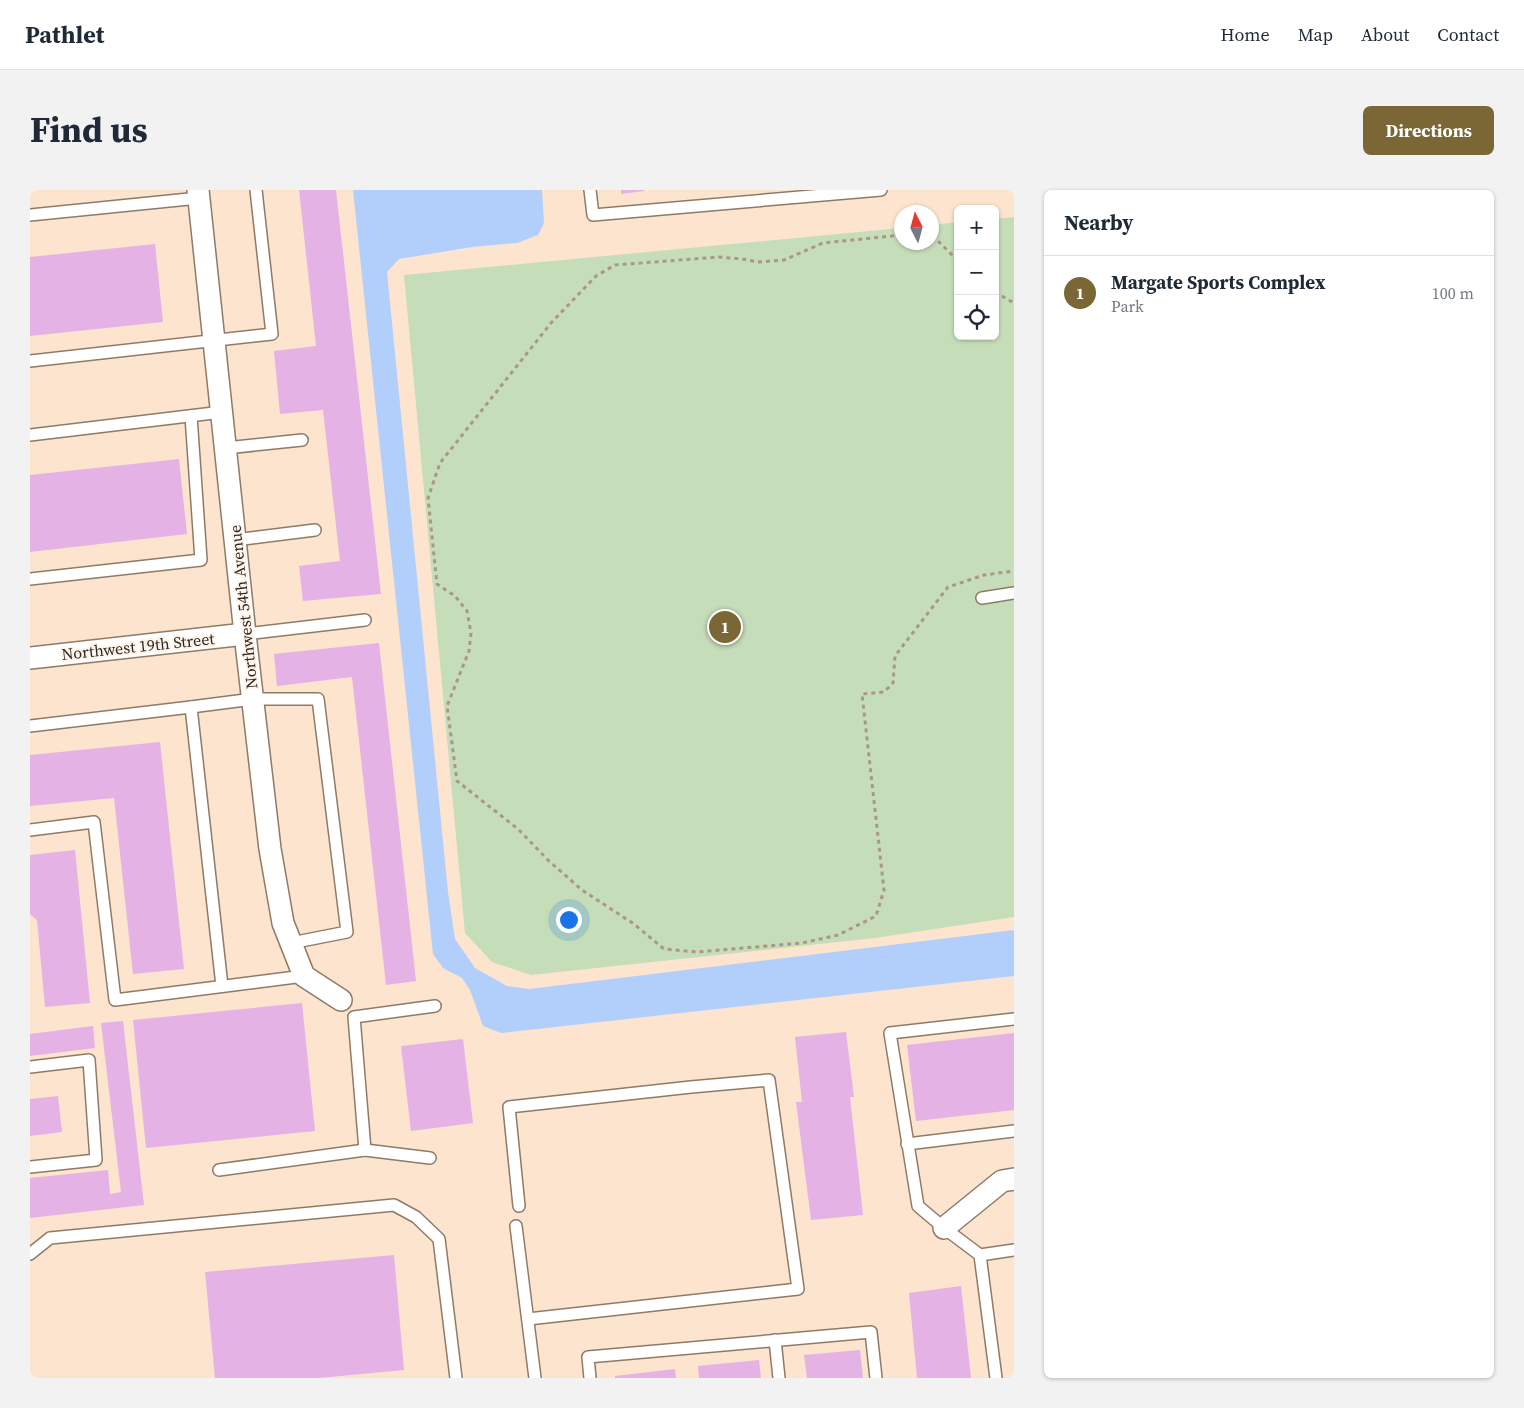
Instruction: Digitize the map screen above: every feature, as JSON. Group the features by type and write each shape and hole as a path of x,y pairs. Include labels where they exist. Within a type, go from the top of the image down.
{"street":[{"name":"Northwest 54th Avenue","path":"199,194 245,634 270,849 283,923 304,976"},
{"name":"Northwest 19th Street","path":"30,658 245,634"},
{"path":"304,976 341,1000"},
{"path":"944,1228 1002,1180 1014,1179"}],"lane":[{"path":"30,361 272,334 256,190"},
{"path":"590,190 592,215 881,190"},
{"path":"30,215 199,194"},
{"path":"30,435 222,412"},
{"path":"30,580 201,560 191,416"},
{"path":"226,448 302,440"},
{"path":"235,540 315,530"},
{"path":"982,598 1014,593"},
{"path":"245,634 366,620"},
{"path":"30,726 253,699 318,699 346,932 290,943"},
{"path":"191,707 222,986"},
{"path":"30,830 94,822 115,1000 304,976"},
{"path":"341,1000 354,1017 365,1150"},
{"path":"354,1017 435,1006"},
{"path":"1014,1019 890,1033 918,1206 980,1255 1014,1250"},
{"path":"30,1067 89,1060 96,1160 30,1167"},
{"path":"519,1206 510,1107 769,1080 798,1288 528,1319"},
{"path":"907,1144 1014,1130"},
{"path":"219,1170 365,1150 430,1158"},
{"path":"30,1254 50,1238 394,1206 416,1217 438,1239 456,1378"},
{"path":"516,1226 535,1378"},
{"path":"980,1255 996,1378"},
{"path":"590,1378 588,1357 871,1332 876,1378"},
{"path":"775,1340 780,1378"}],"path":[{"path":"894,236 823,243 784,260 758,262 718,257 615,265 596,276 551,323 440,463 428,498 437,584 455,596 467,610 470,633 469,651 447,706 457,781 518,828 582,890 628,920 664,949 697,952 802,943 838,936 876,916 884,890 862,694 884,692 893,683 895,656 948,587 984,575 1014,571"},
{"path":"939,241 954,257"},
{"path":"999,294 1014,303"}],"green space":[{"path":"1014,217 1014,917 875,938 531,975 492,962 465,933 404,275 894,229 894,250 939,250 939,224 954,222 954,340 999,340 999,219"}],"water":[{"path":"353,190 542,190 544,223 538,235 517,243 472,247 399,259 387,272 448,892 455,939 475,968 507,986 529,989 1014,930 1014,976 501,1033 483,1026 470,990 462,978 443,968 433,954"}],"building":[{"path":"299,190 336,190 381,594 303,601 299,566 340,561 323,410 280,414 274,351 316,346"},
{"path":"621,190 644,190 644,191 621,194"},
{"path":"155,244 163,322 30,336 30,257"},
{"path":"179,459 187,534 30,552 30,475"},
{"path":"379,643 416,981 386,985 352,677 277,686 274,654"},
{"path":"160,742 184,969 133,974 114,798 30,806 30,755"},
{"path":"75,850 90,1003 45,1007 37,920 30,914 30,855"},
{"path":"302,1003 315,1131 146,1148 133,1020"},
{"path":"123,1021 144,1205 30,1218 30,1178 108,1170 110,1194 121,1192 101,1023"},
{"path":"93,1026 95,1048 30,1056 30,1034"},
{"path":"846,1032 854,1097 850,1097 863,1215 811,1220 796,1102 802,1102 795,1037"},
{"path":"1014,1033 1014,1110 916,1121 907,1045"},
{"path":"463,1039 473,1123 411,1131 401,1046"},
{"path":"58,1096 62,1132 30,1136 30,1099"},
{"path":"394,1255 404,1370 319,1378 215,1378 205,1272"},
{"path":"961,1286 971,1378 917,1378 909,1293"},
{"path":"860,1350 863,1378 807,1378 804,1355"},
{"path":"759,1360 761,1378 699,1378 698,1366"},
{"path":"675,1369 676,1378 615,1378 615,1376"}],"place":[{"name":"Margate Sports Complex","path":"725,627"}]}
